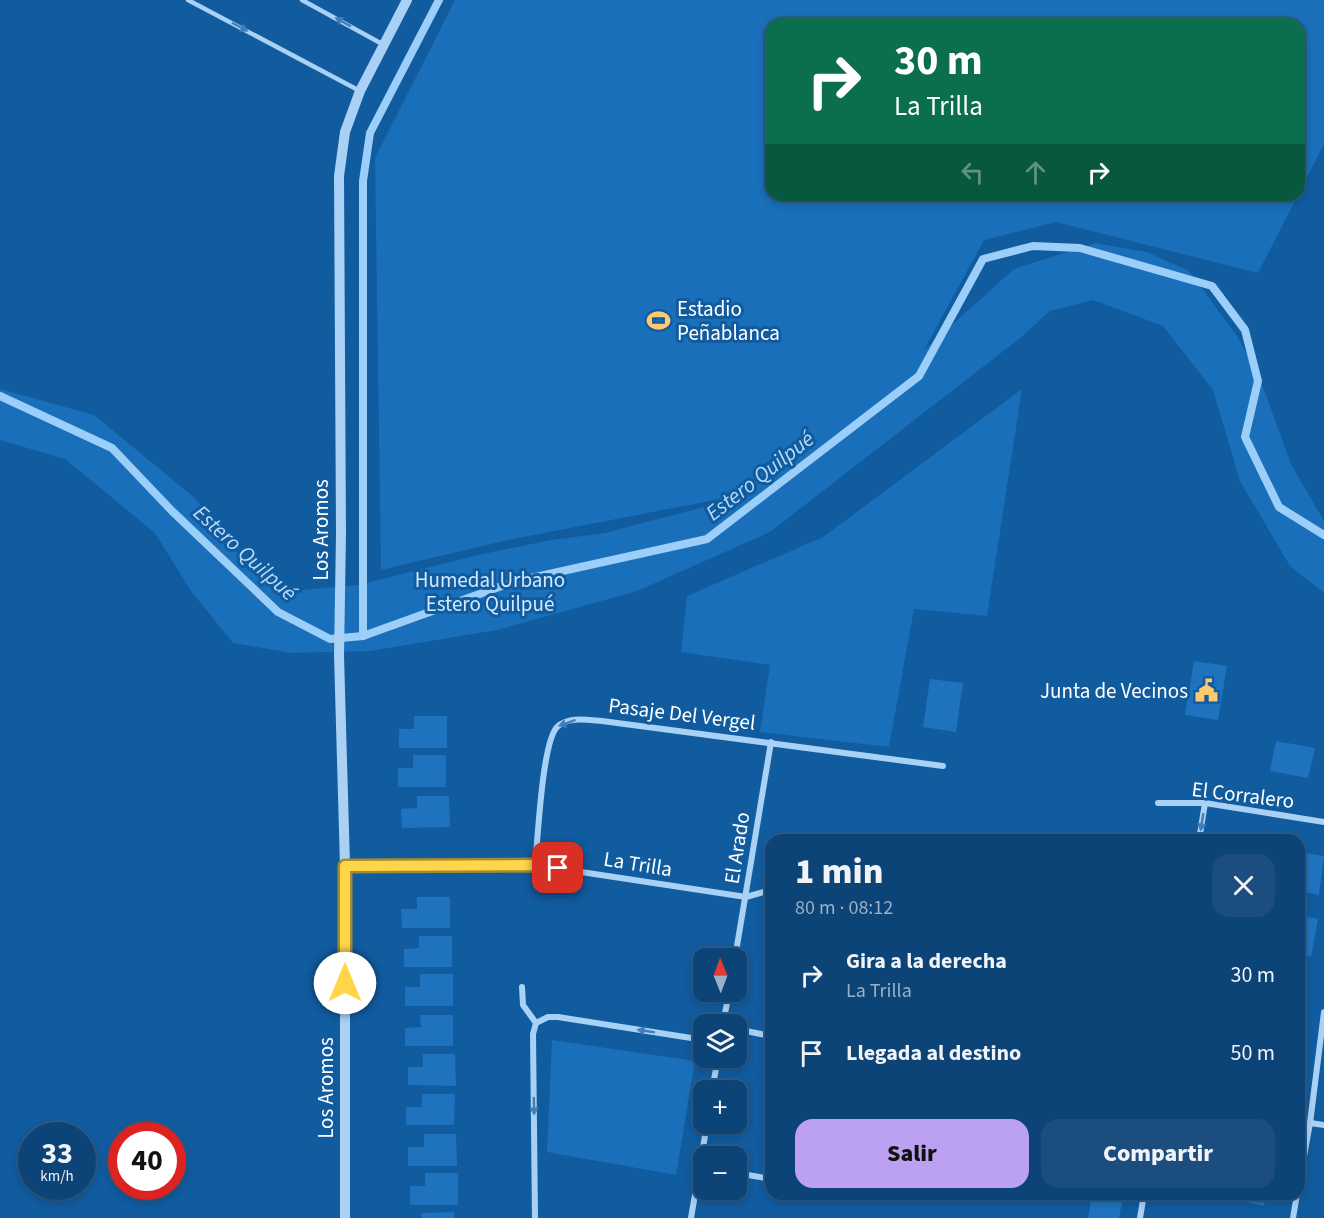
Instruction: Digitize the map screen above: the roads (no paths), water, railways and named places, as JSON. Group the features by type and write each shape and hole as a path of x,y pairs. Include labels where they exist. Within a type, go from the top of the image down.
{"street":[{"name":"Los Aromos","path":"345,1218 345,866 339,655 341,534 339,176 345,132 360,91 407,0"},
{"name":"Pasaje Del Vergel","path":"535,865 548,749 557,728 563,724 583,719 943,766"},
{"name":"El Arado","path":"737,948 771,742"},
{"path":"1200,834 1205,803"},
{"name":"El Corralero","path":"1158,804 1205,803 1324,822"},
{"name":"La Trilla","path":"345,866 535,865 746,897"},
{"path":"746,897 765,892"},
{"path":"522,987 524,1005 536,1023"},
{"path":"1305,1151 1324,1012"},
{"path":"535,1218 533,1034 536,1023 548,1017 558,1017 693,1038"},
{"path":"747,1031 765,1035"},
{"path":"1310,1123 1324,1125"},
{"path":"747,1175 765,1178"},
{"path":"691,1218 695,1200"},
{"path":"1140,1218 1143,1200"},
{"path":"1293,1218 1296,1200"}],"lane":[{"path":"188,0 360,91"},
{"path":"302,0 384,45"}],"waterway":[{"path":"363,636 363,181 370,133 439,0"},
{"name":"Estero Quilpué","path":"0,396 112,448 172,511 278,612 330,639 363,636 513,582 707,539 919,376 983,259 1033,246 1080,248 1212,286 1245,330 1258,381 1245,437 1279,507 1324,535"}],"place":[{"name":"Estadio Peñablanca","path":"659,321"},
{"name":"Junta de Vecinos","path":"1206,691"}],"park label":[{"name":"Humedal Urbano Estero Quilpué","path":"490,592"}]}
